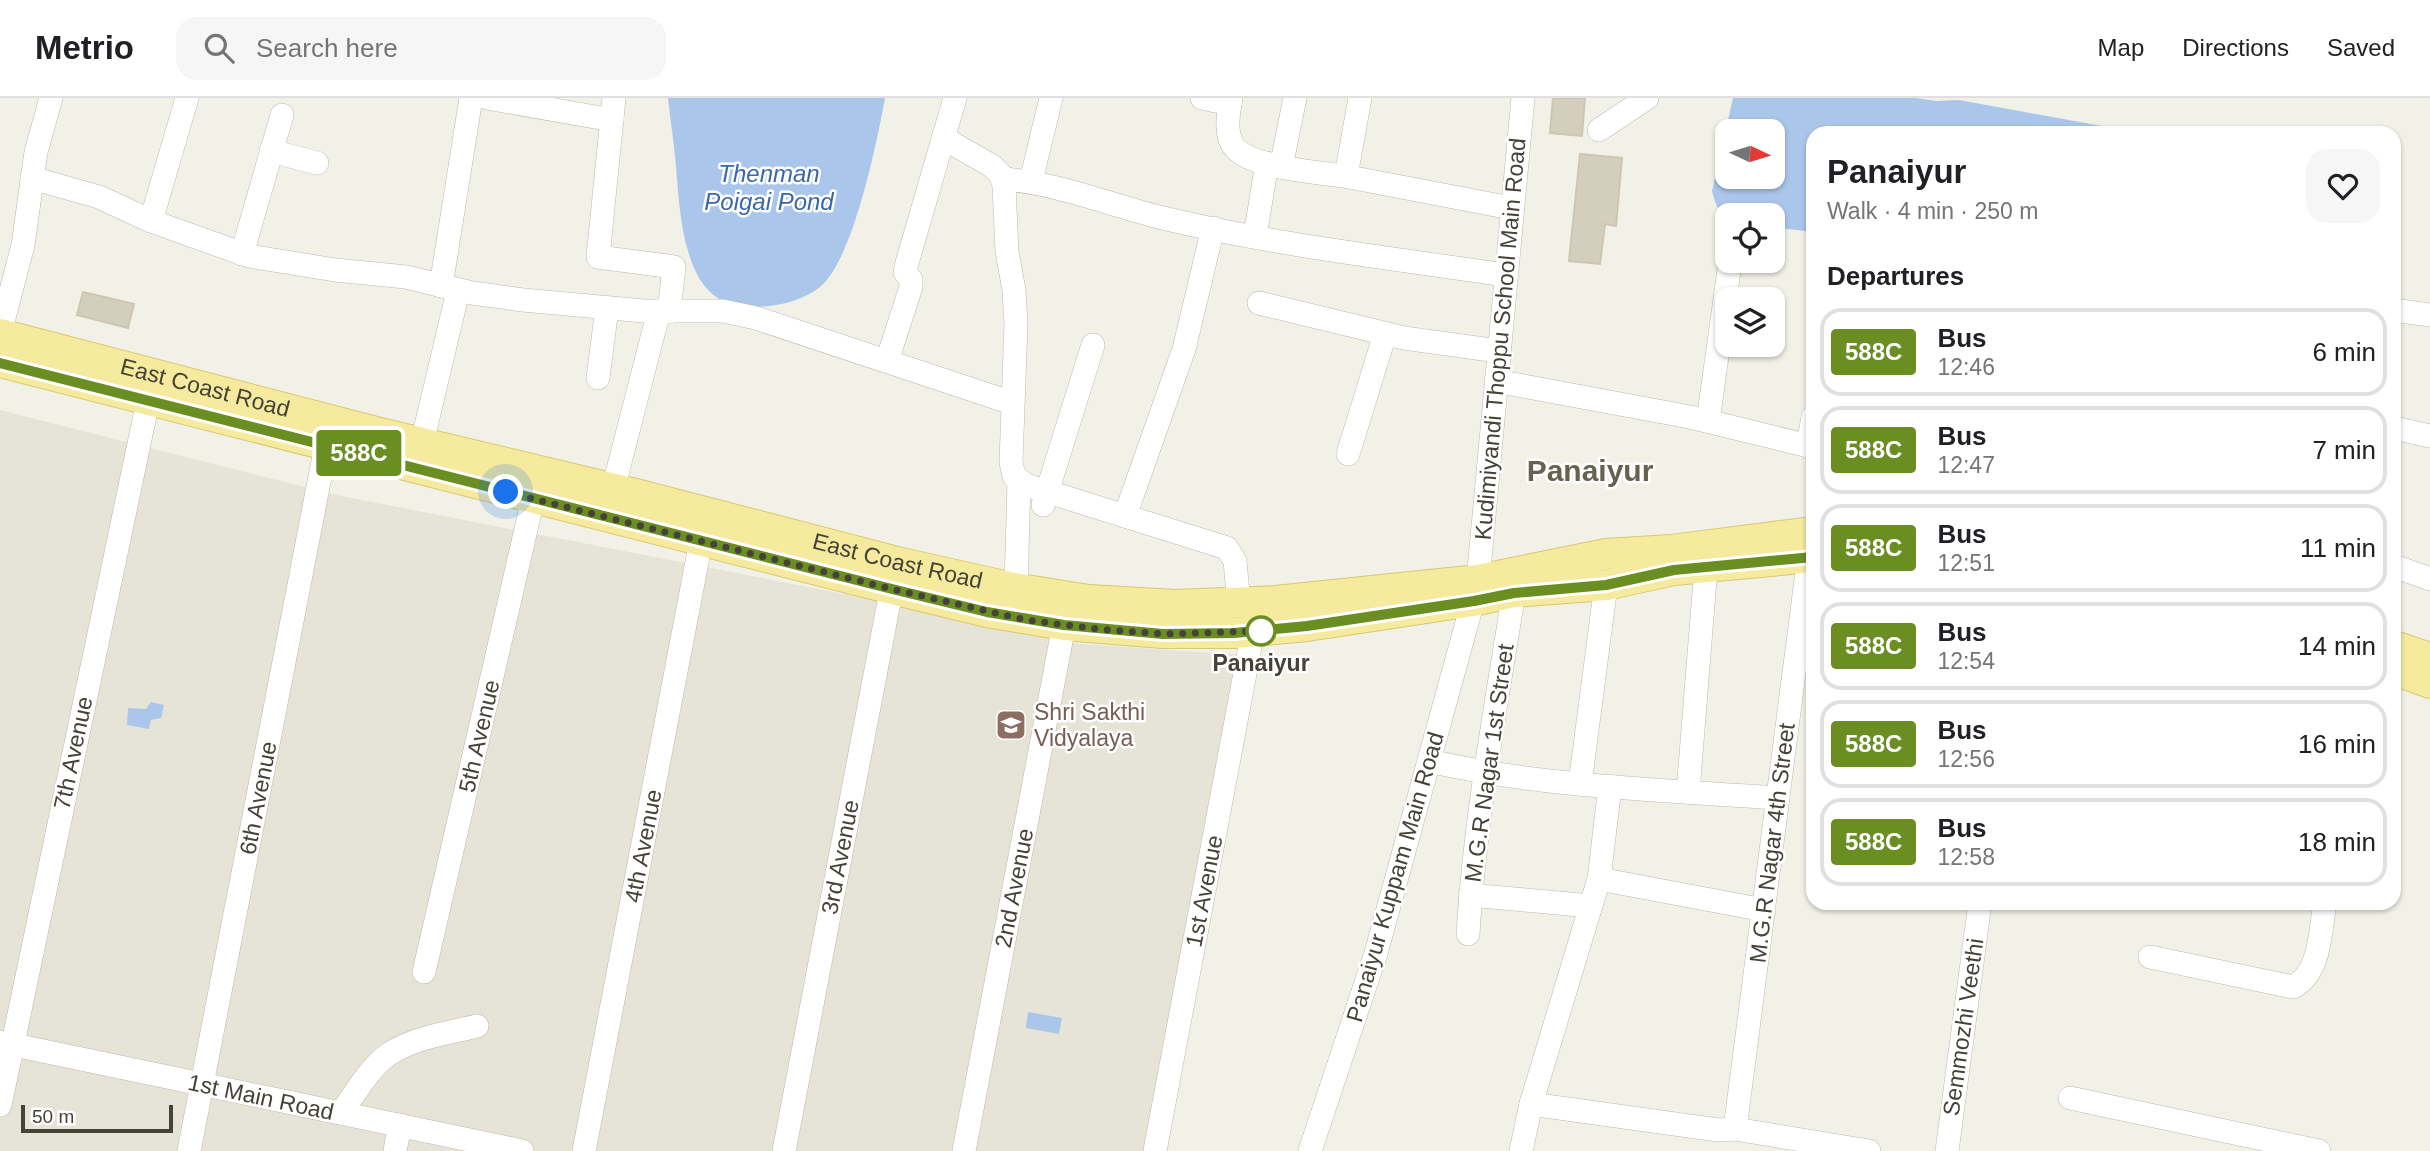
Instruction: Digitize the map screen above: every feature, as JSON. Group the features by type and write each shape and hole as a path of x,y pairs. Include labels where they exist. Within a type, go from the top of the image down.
{"main road":[{"name":"East Coast Road","path":"0,334 377,445 533,499 701,541 894,576 1016,588 1132,604 1239,604 1476,590 1514,593 1606,585 1674,570 1806,550"},
{"name":"East Coast Road","path":"0,362 326,446 422,443 613,489 894,576 987,612 1064,625 1163,634 1307,626 1476,590 1605,554 1671,550 1806,549"},
{"path":"2401,648 2430,658"},
{"path":"2401,673 2430,683"}],"street":[{"path":"0,334 23,246 36,152 51,98"},
{"path":"151,221 187,98"},
{"path":"422,443 449,288 471,98"},
{"path":"487,98 613,109 598,257 674,267 613,489"},
{"path":"887,361 911,287 906,268 955,98"},
{"path":"1031,181 1051,98"},
{"path":"1202,98 1230,101 1229,137 1234,148 1247,157 1274,165 1511,208"},
{"path":"1255,236 1295,98"},
{"path":"1346,176 1360,98"},
{"name":"Kudimiyandi Thoppu School Main Road","path":"1476,590 1523,98"},
{"path":"1599,130 1647,98"},
{"path":"242,254 282,115"},
{"path":"943,138 992,166 1003,179 1007,252 1014,290 1016,324 1011,461 1014,476 1045,498 1125,516 1227,548 1235,561 1239,604"},
{"path":"271,151 317,163"},
{"path":"32,178 99,197 151,221 242,254 309,266 406,277 449,288 523,300 607,308 716,311 756,318 1012,403"},
{"path":"1003,179 1031,181 1164,218 1213,228 1505,275"},
{"path":"1125,516 1189,333 1213,228"},
{"path":"1708,422 1729,273"},
{"path":"1259,303 1385,334 1498,351"},
{"path":"598,378 607,308"},
{"path":"2401,311 2430,315"},
{"path":"1348,454 1385,334"},
{"path":"1045,498 1093,345"},
{"path":"1496,381 1708,422 1806,446"},
{"name":"7th Avenue","path":"0,1105 6,1044 148,401"},
{"path":"2401,430 2430,436"},
{"name":"6th Avenue","path":"189,1151 326,446"},
{"path":"1016,588 1019,482"},
{"name":"5th Avenue","path":"424,972 533,499"},
{"name":"4th Avenue","path":"584,1151 701,541"},
{"path":"1688,792 1706,567"},
{"path":"2401,569 2430,579"},
{"name":"3rd Avenue","path":"784,1151 894,576"},
{"path":"1580,784 1606,585"},
{"name":"Panaiyur Kuppam Main Road","path":"1310,1151 1376,953 1476,590"},
{"name":"M.G.R Nagar 1st Street","path":"1468,934 1470,895 1485,774 1514,593"},
{"name":"M.G.R Nagar 4th Street","path":"1722,1137 1764,909 1806,593"},
{"name":"2nd Avenue","path":"964,1151 1064,625"},
{"name":"1st Avenue","path":"1154,1151 1253,631"},
{"path":"1429,761 1485,774 1580,784 1778,798"},
{"path":"1521,1151 1531,1104 1599,879 1610,786"},
{"path":"1599,879 1764,909"},
{"path":"1470,895 1591,906"},
{"name":"Semmozhi Veethi","path":"1947,1151 1979,910"},
{"path":"2150,957 2293,988 2305,980 2312,969 2325,910"},
{"path":"341,1113 370,1073 387,1055 419,1040 477,1026"},
{"name":"1st Main Road","path":"6,1044 522,1151"},
{"path":"2070,1098 2319,1151"},
{"path":"1531,1104 1722,1137 1869,1151"},
{"path":"395,1151 400,1125"}],"shaded area":[{"path":"0,410 336,495 906,606 1079,644 1244,655 1150,1151 0,1151"}],"water":[{"name":"Thenman Poigai Pond","path":"668,98 885,98 870,170 853,227 832,273 820,287 788,302 754,307 722,300 703,284 692,262 683,232"},
{"path":"1733,98 1959,100 2102,126 1806,126 1806,231 1785,228 1785,203 1716,203 1712,191 1715,178 1715,189 1785,189 1785,119 1728,119"},
{"path":"151,702 164,705 161,718 151,720 149,729 127,725 128,708 146,709"},
{"path":"1028,1012 1062,1018 1059,1034 1026,1028"}],"building":[{"path":"1553,98 1585,98 1582,136 1550,133"},
{"path":"1580,154 1622,158 1616,226 1605,224 1600,264 1569,261"},
{"path":"83,292 134,304 128,328 77,315"}],"bus line":[{"name":"588C","path":"0,363 892,589 1026,620 1081,627 1163,634 1270,630 1514,593 1606,585 1674,570 1806,558"}],"place":[{"name":"Panaiyur","path":"1261,631"},
{"name":"Shri Sakthi Vidyalaya","path":"1011,725"}],"district":[{"name":"Panaiyur","path":"1590,471"}],"route":[{"path":"506,492 1026,620 1163,634 1261,631"}]}
